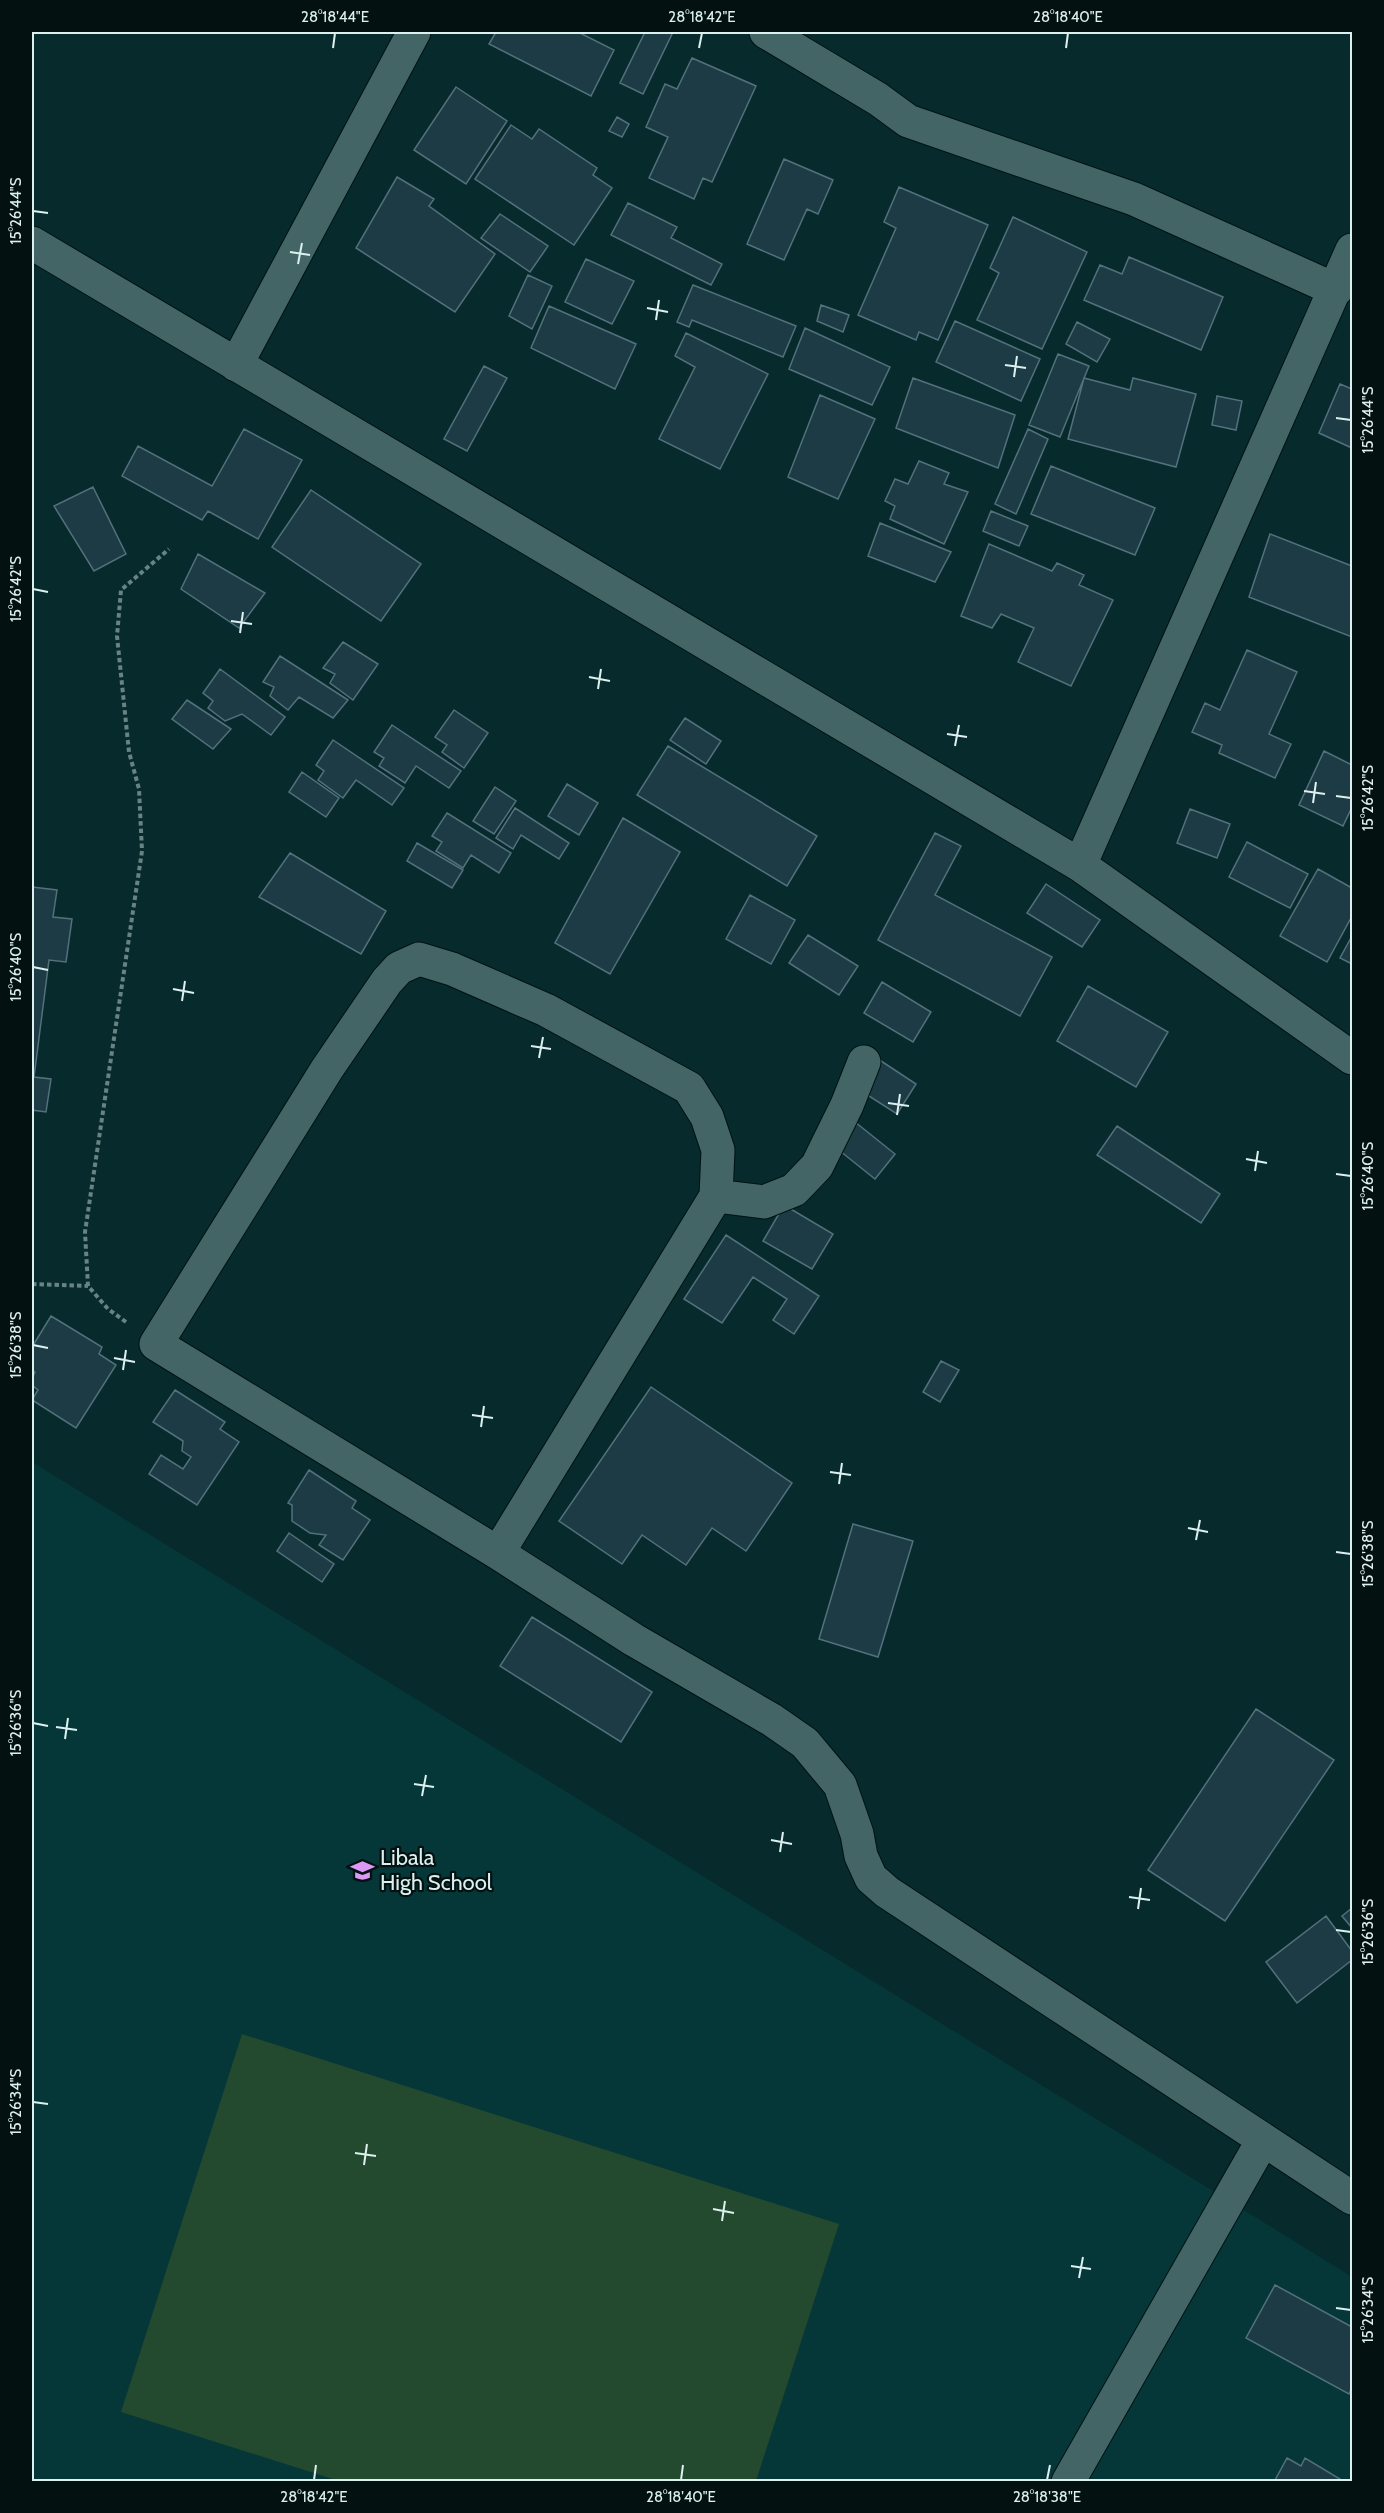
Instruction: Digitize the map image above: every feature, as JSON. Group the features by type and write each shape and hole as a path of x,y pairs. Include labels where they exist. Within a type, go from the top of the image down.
{"street":[{"path":"236,365 414,32"},
{"path":"766,32 878,99 908,121 1134,199 1336,290"},
{"path":"32,243 1080,865 1353,1058"},
{"path":"1080,865 1353,250"},
{"path":"498,1553 716,1196 718,1150 707,1117 689,1088 546,1010 452,969 419,959 399,968 387,981 327,1069 156,1344 498,1553 634,1640 772,1720 806,1743 840,1785 857,1834 861,1856 871,1878 887,1892 1353,2198"},
{"path":"716,1196 764,1202 794,1190 817,1166 847,1105 864,1062"},
{"path":"1068,2481 1263,2140"}],"path":[{"path":"156,1344 108,1309 88,1286 85,1232 142,852 139,789 129,752 117,636 122,590 169,549"},
{"path":"32,1284 88,1286"}],"shaded area":[{"name":"Libala High School","path":"32,1462 1352,2277 1352,2481 32,2481"}],"green space":[{"path":"242,2034 839,2224 756,2481 339,2481 121,2412"}],"building":[{"path":"496,32 578,32 614,50 591,96 489,44"},
{"path":"645,32 673,32 643,94 620,83"},
{"path":"692,58 756,86 712,182 703,178 694,199 649,178 668,137 646,127 665,84 677,89"},
{"path":"456,87 507,121 466,184 414,150"},
{"path":"617,117 629,124 622,137 609,131"},
{"path":"511,125 532,139 539,129 597,168 593,175 612,188 574,245 475,179"},
{"path":"784,159 833,180 818,214 807,209 784,260 747,244"},
{"path":"397,177 434,199 429,206 495,254 455,312 356,248"},
{"path":"899,187 988,225 938,340 919,332 916,340 858,315 896,228 884,222"},
{"path":"628,203 677,227 671,238 722,264 711,285 611,235"},
{"path":"500,214 548,246 530,272 481,238"},
{"path":"1013,217 1087,252 1042,349 977,320 999,273 990,268"},
{"path":"1129,257 1223,297 1201,350 1084,300 1100,265 1122,274"},
{"path":"586,259 634,281 612,324 565,302"},
{"path":"528,275 552,286 532,329 509,316"},
{"path":"693,285 796,326 783,357 692,320 689,327 677,322"},
{"path":"821,305 849,315 843,332 817,321"},
{"path":"549,306 636,344 615,389 531,348"},
{"path":"955,321 1040,359 1021,401 936,362"},
{"path":"1077,322 1110,339 1097,362 1066,344"},
{"path":"805,328 890,367 872,405 789,369"},
{"path":"686,333 768,374 720,469 659,439 695,367 675,356"},
{"path":"1058,354 1089,366 1060,437 1029,425"},
{"path":"484,366 507,378 467,451 444,439"},
{"path":"913,378 1015,415 998,468 896,428"},
{"path":"1084,378 1130,390 1133,378 1196,394 1176,467 1068,439"},
{"path":"1340,384 1352,389 1352,448 1319,433"},
{"path":"820,395 875,419 838,499 788,477"},
{"path":"1217,396 1242,401 1236,430 1212,425"},
{"path":"244,429 302,460 258,539 208,511 202,520 122,476 138,446 212,486"},
{"path":"1028,429 1048,439 1016,514 995,504"},
{"path":"919,461 949,473 944,484 968,492 944,544 890,519 895,506 885,501 895,479 908,484"},
{"path":"1051,466 1155,508 1135,555 1031,514"},
{"path":"93,487 126,554 94,571 54,506"},
{"path":"311,490 421,564 381,621 272,547"},
{"path":"991,511 1028,526 1019,546 983,531"},
{"path":"880,523 951,552 935,582 868,556"},
{"path":"1270,534 1352,566 1352,637 1249,597"},
{"path":"989,544 1052,571 1057,563 1084,575 1079,585 1113,600 1071,686 1018,662 1034,628 1001,614 992,628 961,616"},
{"path":"198,554 265,593 239,628 181,589"},
{"path":"343,642 378,664 353,700 330,683 335,674 323,668"},
{"path":"1247,650 1297,672 1269,734 1291,744 1275,778 1219,753 1222,745 1192,732 1205,703 1220,710"},
{"path":"280,656 348,700 333,718 299,697 288,710 270,696 274,687 263,682"},
{"path":"220,669 285,717 271,735 242,714 225,721 208,708 213,701 203,693"},
{"path":"187,700 231,729 213,749 172,719"},
{"path":"454,710 488,733 464,768 442,752 447,745 435,737"},
{"path":"685,718 721,741 706,764 670,740"},
{"path":"392,725 461,771 449,788 416,766 405,783 379,766 384,758 374,752"},
{"path":"333,740 404,788 392,805 356,780 343,798 318,780 324,771 316,765"},
{"path":"668,746 817,836 787,886 637,795"},
{"path":"1324,751 1352,765 1352,807 1343,826 1299,805"},
{"path":"302,772 339,798 326,817 289,792"},
{"path":"567,784 598,803 579,835 548,816"},
{"path":"495,787 516,801 494,834 473,821"},
{"path":"515,808 569,843 559,859 521,835 513,849 496,838"},
{"path":"1190,809 1230,824 1217,858 1177,843"},
{"path":"447,813 511,853 499,873 471,855 463,868 436,851 442,842 432,836"},
{"path":"623,818 680,852 610,974 555,943"},
{"path":"935,833 961,846 935,895 1052,957 1020,1016 878,940"},
{"path":"1247,842 1308,874 1290,908 1229,877"},
{"path":"417,843 463,870 452,888 407,861"},
{"path":"290,853 386,911 361,954 259,897"},
{"path":"1318,869 1352,888 1352,916 1327,962 1280,936"},
{"path":"1046,884 1100,920 1082,947 1027,913"},
{"path":"32,887 57,890 53,917 72,919 66,962 49,960 34,1077 51,1079 46,1112 32,1110"},
{"path":"750,895 795,920 771,964 726,939"},
{"path":"808,935 858,966 839,995 789,963"},
{"path":"1352,936 1352,964 1340,958"},
{"path":"882,982 931,1012 913,1042 864,1013"},
{"path":"1088,986 1168,1032 1136,1087 1057,1041"},
{"path":"878,1059 916,1084 897,1114 858,1089"},
{"path":"855,1122 895,1154 875,1179 835,1147"},
{"path":"1117,1126 1220,1194 1201,1223 1097,1155"},
{"path":"784,1205 833,1234 812,1269 763,1241"},
{"path":"726,1235 819,1296 794,1334 773,1320 787,1299 753,1277 722,1323 684,1299"},
{"path":"51,1316 102,1347 99,1354 116,1365 76,1428 32,1400 38,1390 32,1385 35,1372 32,1370 32,1347"},
{"path":"941,1361 959,1370 940,1402 923,1392"},
{"path":"651,1387 792,1483 746,1551 712,1528 686,1565 642,1535 622,1564 559,1521"},
{"path":"175,1390 225,1422 220,1429 239,1442 197,1505 149,1474 161,1455 183,1469 191,1457 182,1451 183,1441 153,1422"},
{"path":"309,1470 356,1501 352,1508 370,1520 343,1560 319,1545 326,1535 310,1533 292,1521 292,1505 288,1503"},
{"path":"853,1524 913,1541 878,1657 819,1639"},
{"path":"289,1533 334,1564 322,1582 277,1551"},
{"path":"532,1617 652,1692 621,1742 500,1666"},
{"path":"1256,1709 1334,1760 1225,1921 1148,1870"},
{"path":"1352,1908 1352,1928 1342,1916"},
{"path":"1326,1916 1352,1951 1352,1960 1297,2003 1266,1962"},
{"path":"1275,2285 1352,2327 1352,2387 1349,2394 1246,2338"},
{"path":"1287,2458 1301,2466 1305,2458 1340,2479 1339,2482 1274,2482"}],"place":[{"name":"Libala High School","path":"362,1870"}]}
